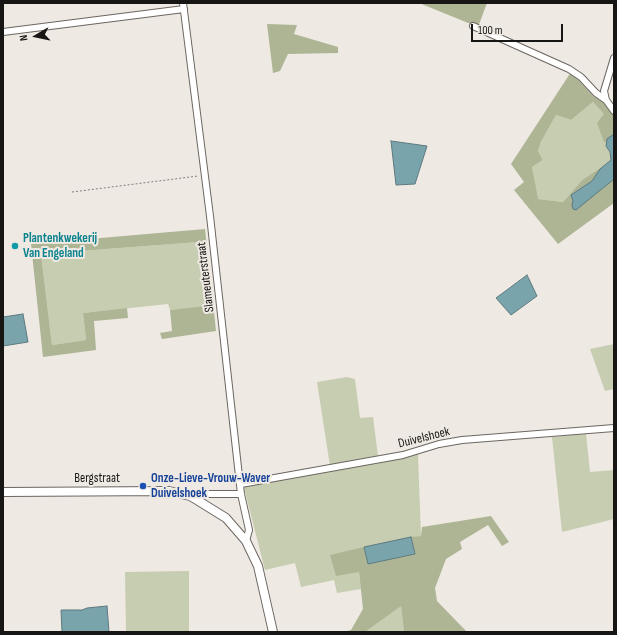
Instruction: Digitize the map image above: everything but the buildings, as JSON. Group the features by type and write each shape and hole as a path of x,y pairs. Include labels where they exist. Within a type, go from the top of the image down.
{"street":[{"name":"Slameuterstraat","path":"3,32 184,6 205,175 241,494 249,530 246,541"},
{"path":"473,26 569,69 581,77 596,93 606,100 614,111"},
{"path":"606,100 604,91 614,58"},
{"name":"Duivelshoek","path":"240,484 403,455 438,444 462,440 614,428"},
{"name":"Bergstraat","path":"3,492 169,491 190,496 208,505 226,518 246,541 258,566 273,632"},
{"path":"190,496 200,494 241,494"}],"path":[{"path":"72,192 205,175"}],"green space":[{"path":"419,3 487,3 478,27"},
{"path":"267,24 297,25 294,34 338,47 338,53 288,54 280,71 273,73"},
{"path":"571,72 593,96 603,101 614,113 614,138 604,142 597,123 604,114 593,102 571,120 556,115 541,142 538,151 543,160 532,167 538,199 563,202 582,180 600,168 607,177 614,172 614,203 558,244 514,190 524,182 511,164"},
{"path":"593,102 605,114 614,138 614,172 607,177 600,168 582,180 563,202 537,199 532,167 543,160 538,151 541,142 556,115 571,120"},
{"path":"205,229 216,331 162,339 160,333 172,331 170,310 206,306 199,242 41,254 52,345 86,340 83,313 127,308 128,318 94,321 96,350 43,357 31,244"},
{"path":"199,242 206,307 170,310 168,304 83,313 86,340 52,345 41,254"},
{"path":"614,344 614,389 605,391 590,349"},
{"path":"347,377 355,379 360,418 373,417 378,456 330,466 317,382"},
{"path":"586,434 590,472 614,470 614,519 562,532 552,437"},
{"path":"418,454 421,536 331,555 359,572 361,589 337,593 334,580 301,587 295,563 265,570 244,488 247,485 404,458"},
{"path":"491,516 509,542 502,546 488,525 460,542 462,549 446,559 435,588 437,601 467,632 404,632 401,606 365,632 343,632 351,630 363,609 359,572 336,576 330,555 364,547 368,564 415,554 411,537 421,536 422,527"},
{"path":"189,571 189,632 126,632 125,572"},
{"path":"401,605 404,632 365,632"}],"water":[{"path":"614,134 614,179 576,210 573,209 571,195 592,181 600,169 611,160 610,152 606,146 607,139"},
{"path":"391,141 427,146 415,184 396,185"},
{"path":"527,275 537,296 511,315 496,298"},
{"path":"23,314 28,342 3,346 3,317"},
{"path":"411,537 415,554 368,564 364,547"},
{"path":"107,606 109,632 62,632 61,610 82,610"}],"place":[{"name":"Plantenkwekerij Van Engeland","path":"15,246"},
{"name":"Onze-Lieve-Vrouw-Waver Duivelshoek","path":"143,486"}]}
